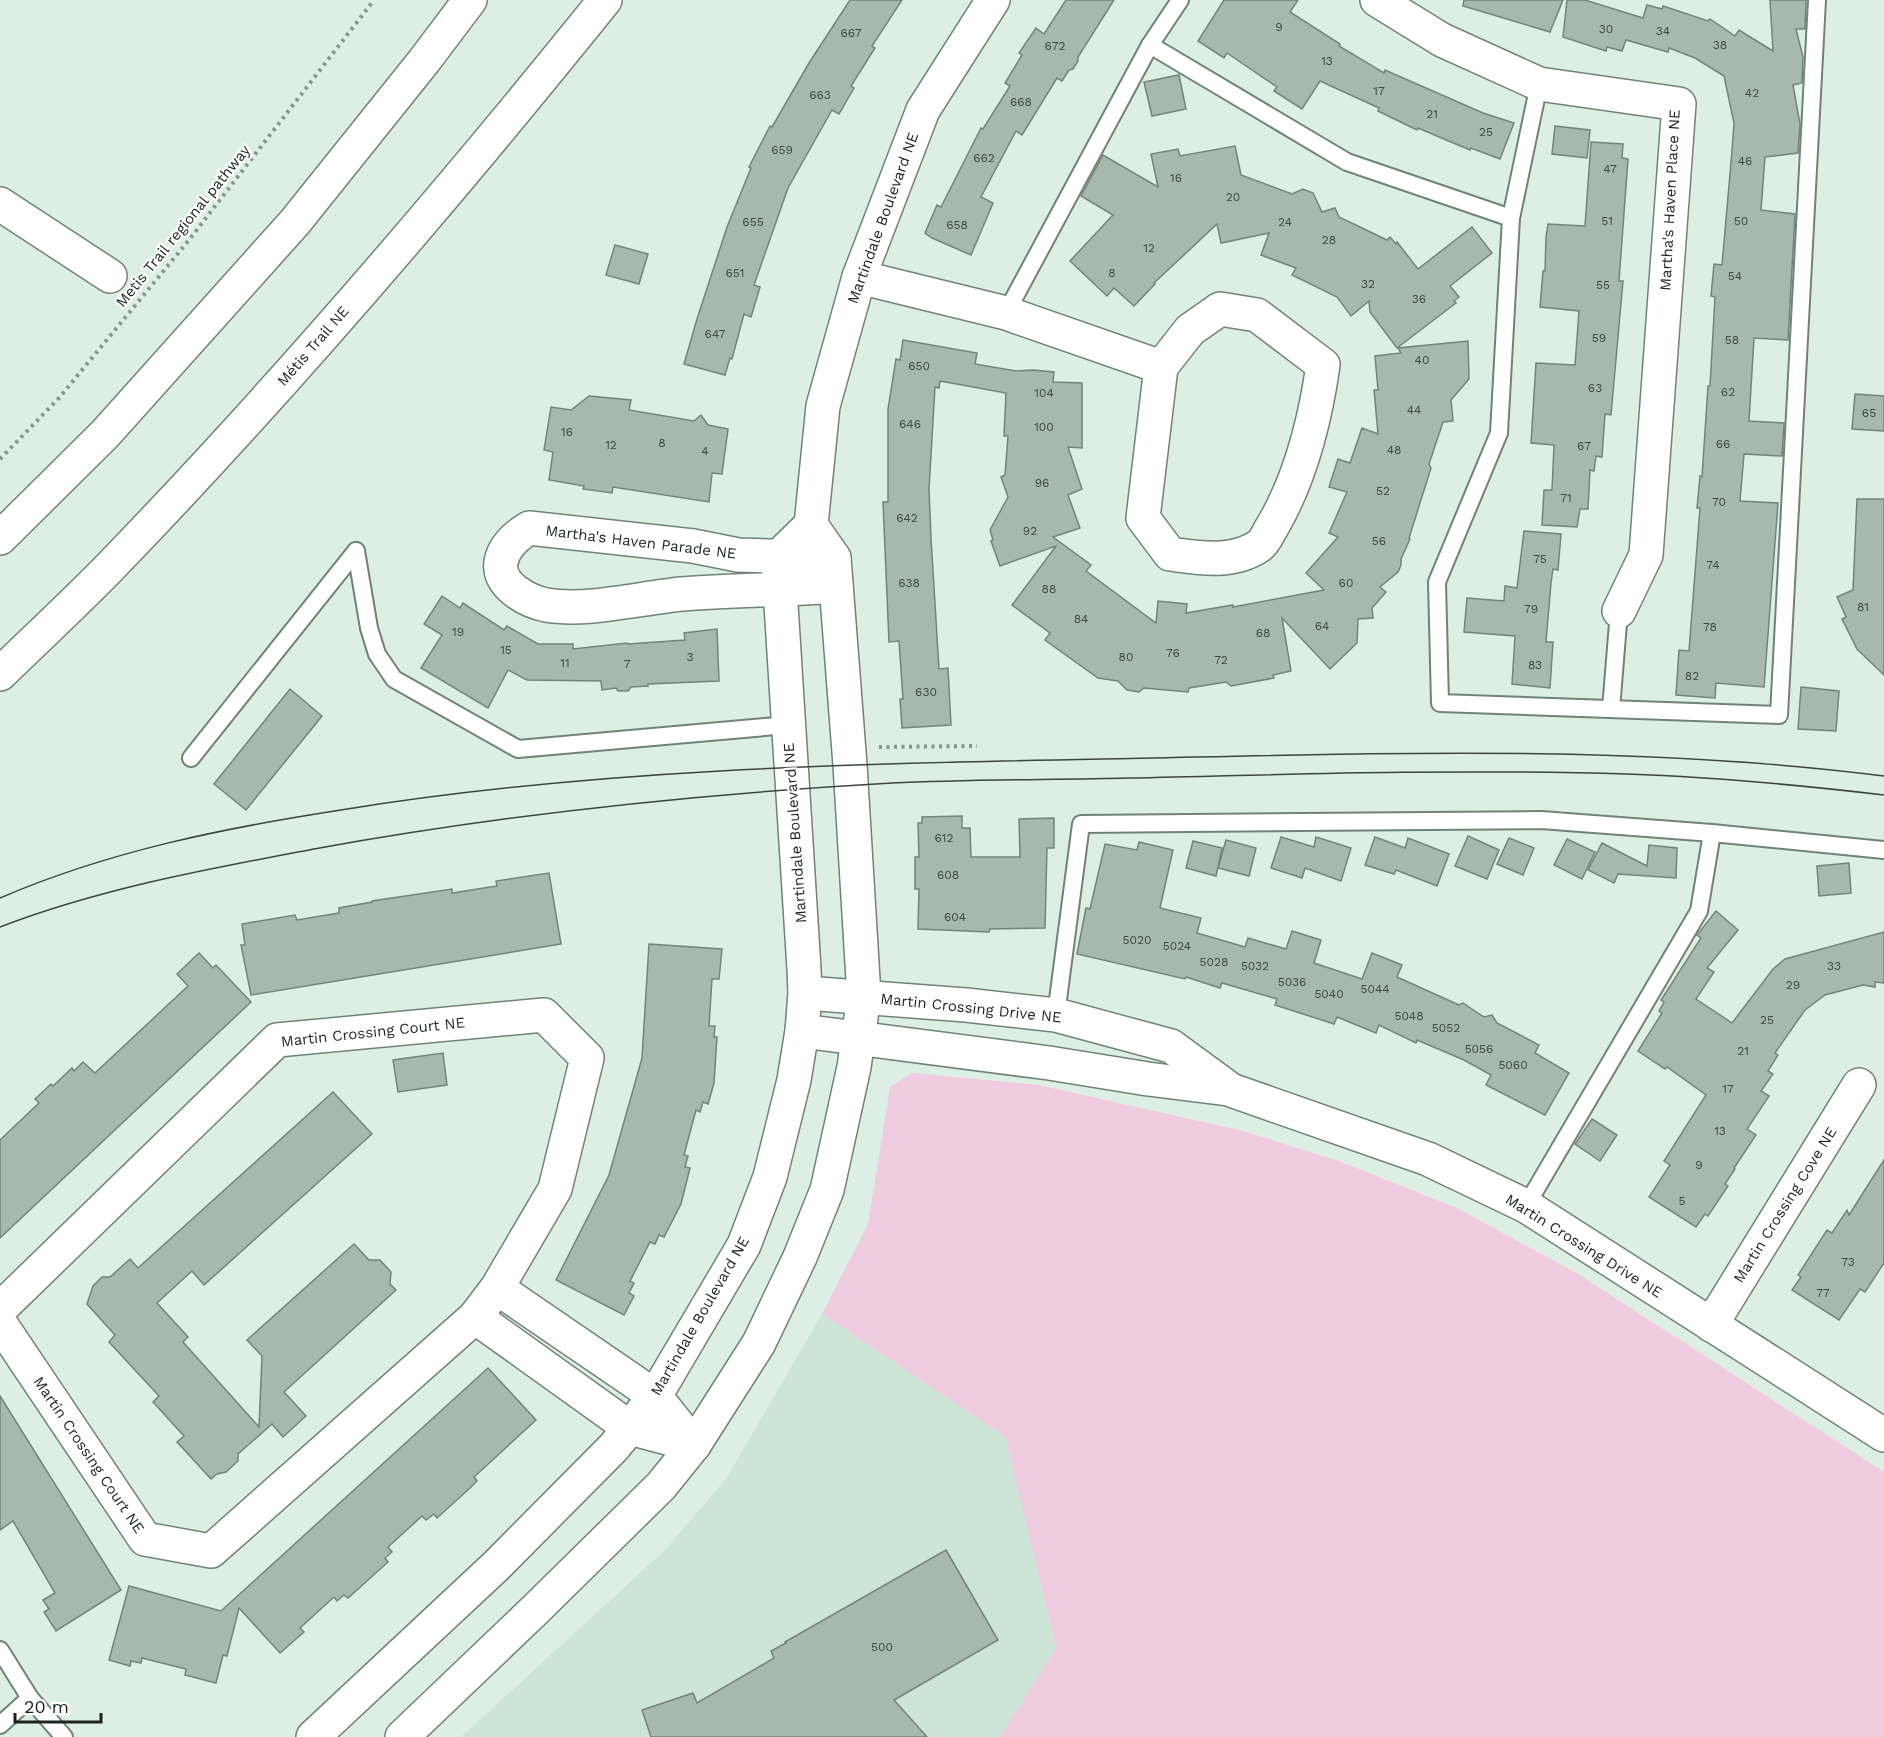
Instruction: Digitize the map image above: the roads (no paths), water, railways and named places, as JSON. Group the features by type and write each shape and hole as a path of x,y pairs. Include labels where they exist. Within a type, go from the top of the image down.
{"street":[{"path":"0,538 105,434 295,222 470,0"},
{"name":"Métis Trail NE","path":"0,674 111,566 286,377 427,217 605,0"},
{"name":"Martindale Boulevard NE","path":"811,525 823,406 859,277 923,110 993,0"},
{"name":"Martha's Haven Place NE","path":"1377,0 1442,40 1539,84 1679,104 1646,555 1619,611"},
{"path":"0,204 110,276"},
{"path":"859,277 1006,313 1161,367"},
{"path":"1220,309 1257,315 1323,365 1316,415 1288,501 1261,545 1232,558 1202,558 1170,554 1143,518 1161,367 1190,330 1220,309"},
{"path":"402,1737 661,1486 694,1445 759,1343 800,1257 827,1190 860,1037 864,996 850,765 835,572 811,525 778,557"},
{"name":"Martha's Haven Parade NE","path":"529,528 693,546 738,555 778,557 835,572 780,590 683,594 568,607 543,604 525,597 508,584 500,567 510,543 529,528"},
{"name":"Martindale Boulevard NE","path":"313,1737 496,1566 614,1447 655,1396 744,1245 770,1177 794,1080 805,993 778,557"},
{"name":"Martin Crossing Drive NE","path":"805,993 864,996 1056,1015 1171,1046 1228,1089"},
{"name":"Martin Crossing Court NE","path":"0,1309 277,1040 544,1015 587,1058 555,1190 497,1288 475,1317 211,1551 146,1539 0,1323"},
{"name":"Martin Crossing Drive NE","path":"802,1031 860,1037 1228,1089 1428,1159 1526,1206 1884,1435"},
{"name":"Martin Crossing Cove NE","path":"1711,1325 1859,1085"},
{"path":"497,1288 655,1396 694,1445"},
{"path":"475,1317 630,1428 694,1445"}],"lane":[{"path":"1006,313 1150,45 1180,0"},
{"path":"1539,84 1511,218 1499,433 1437,582 1440,703 1779,715 1817,0"},
{"path":"1150,45 1347,162 1511,218"},
{"path":"191,758 356,551 369,628 377,654 394,679 518,749 788,725"},
{"path":"1611,708 1619,611"},
{"path":"1056,1015 1081,824 1541,820 1712,832 1884,850"},
{"path":"1526,1206 1699,911 1712,832"},
{"path":"0,1650 30,1698 64,1737"},
{"path":"0,1725 30,1698"}],"tram line":[{"path":"0,898 83,867 210,833 436,796 625,777 720,771 1006,761 1396,753 1591,755 1689,759 1884,776"},
{"path":"0,927 116,890 274,856 458,825 674,799 747,793 952,781 1503,772 1691,777 1884,795"}]}
